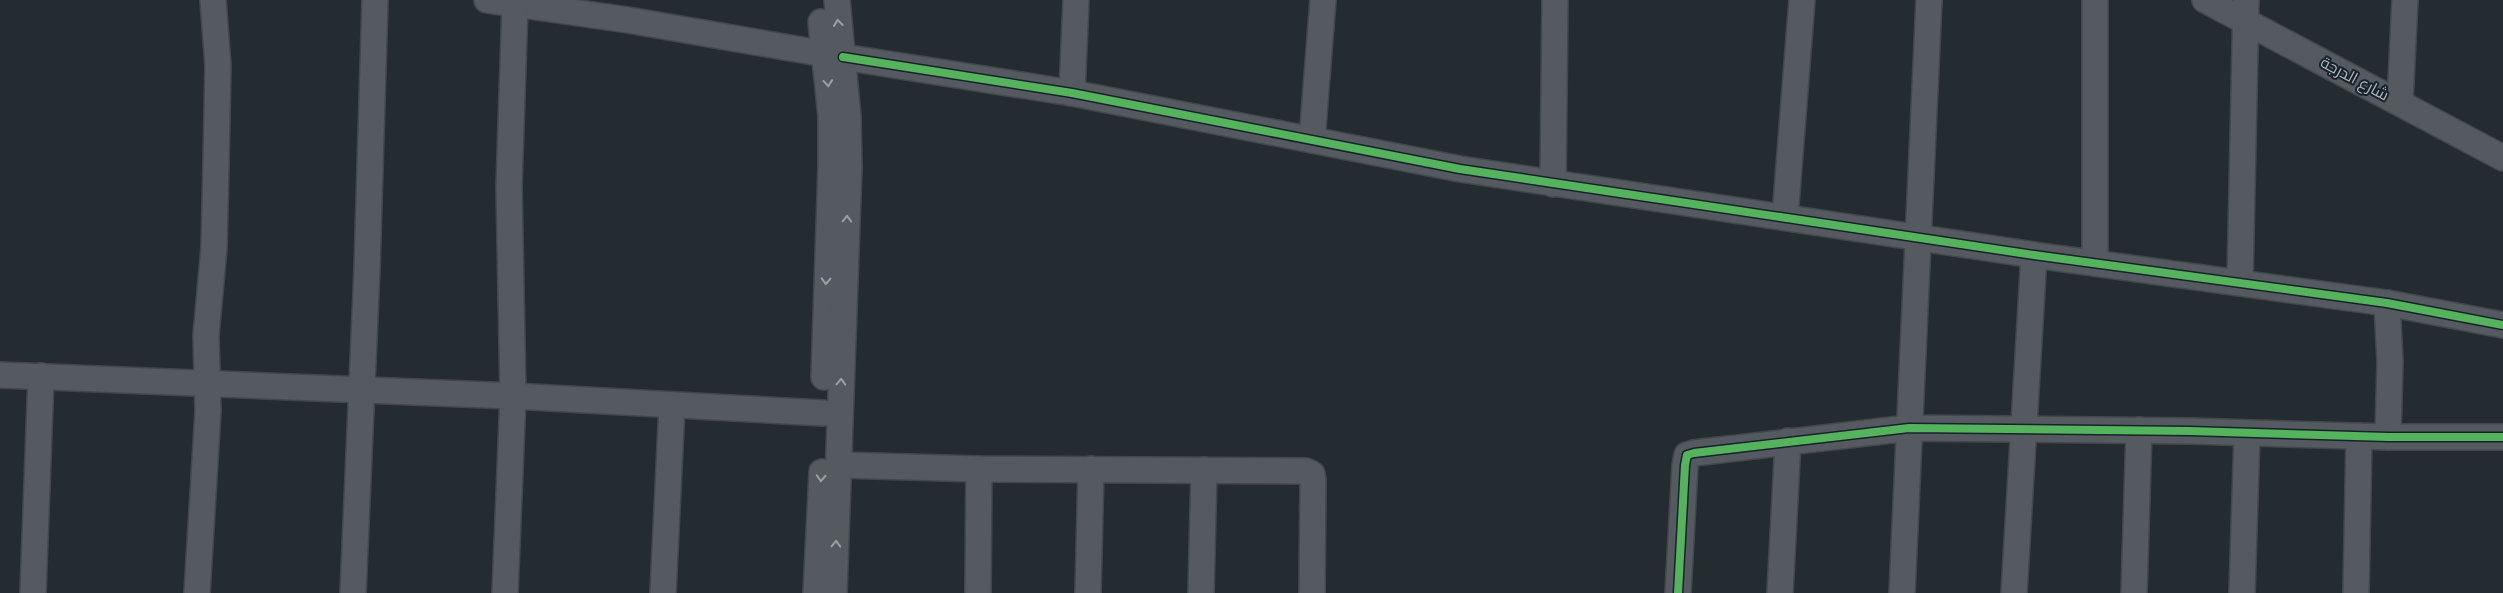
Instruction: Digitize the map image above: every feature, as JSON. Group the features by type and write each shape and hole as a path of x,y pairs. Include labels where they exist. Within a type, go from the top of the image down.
{"street":[{"path":"197,593 208,411 206,335 214,248 218,66 213,0"},
{"path":"353,593 375,0"},
{"path":"487,0 515,4 629,10 834,56 1072,93 1460,170 1786,216 2034,255 2387,303 2503,324"},
{"path":"820,0 848,117 849,167 834,593"},
{"path":"816,593 831,166 831,116 837,0"},
{"path":"1072,93 1076,0"},
{"path":"1312,140 1323,0"},
{"path":"1553,184 1555,0"},
{"path":"1786,216 1802,0"},
{"path":"1902,593 1929,0"},
{"path":"2095,0 2095,263"},
{"name":"شارع الدرجة","path":"2205,0 2245,10 2400,101 2503,158"},
{"path":"2400,101 2405,0"},
{"path":"505,593 513,396 509,186 515,4"},
{"path":"2240,282 2245,10"},
{"path":"2014,593 2022,429 2034,255"},
{"path":"2387,303 2390,362 2388,437"},
{"path":"0,375 362,389 823,413"},
{"path":"33,593 41,376"},
{"path":"663,593 672,405"},
{"path":"1678,593 1687,455 1788,441 1909,428 2139,430 2388,437 2503,437"},
{"path":"2134,593 2139,430"},
{"path":"2242,593 2247,433"},
{"path":"2356,593 2359,436"},
{"path":"1780,593 1788,441"},
{"path":"839,465 979,469 1306,471 1312,474 1312,593"},
{"path":"978,593 979,469"},
{"path":"1088,593 1091,469"},
{"path":"1201,593 1204,470"}],"cycle path":[{"path":"843,57 1072,93 1460,169 2034,255 2387,303 2503,325"},
{"path":"1678,593 1685,465 1687,455 1694,453 1909,428 2190,431 2388,437 2503,437"}]}
